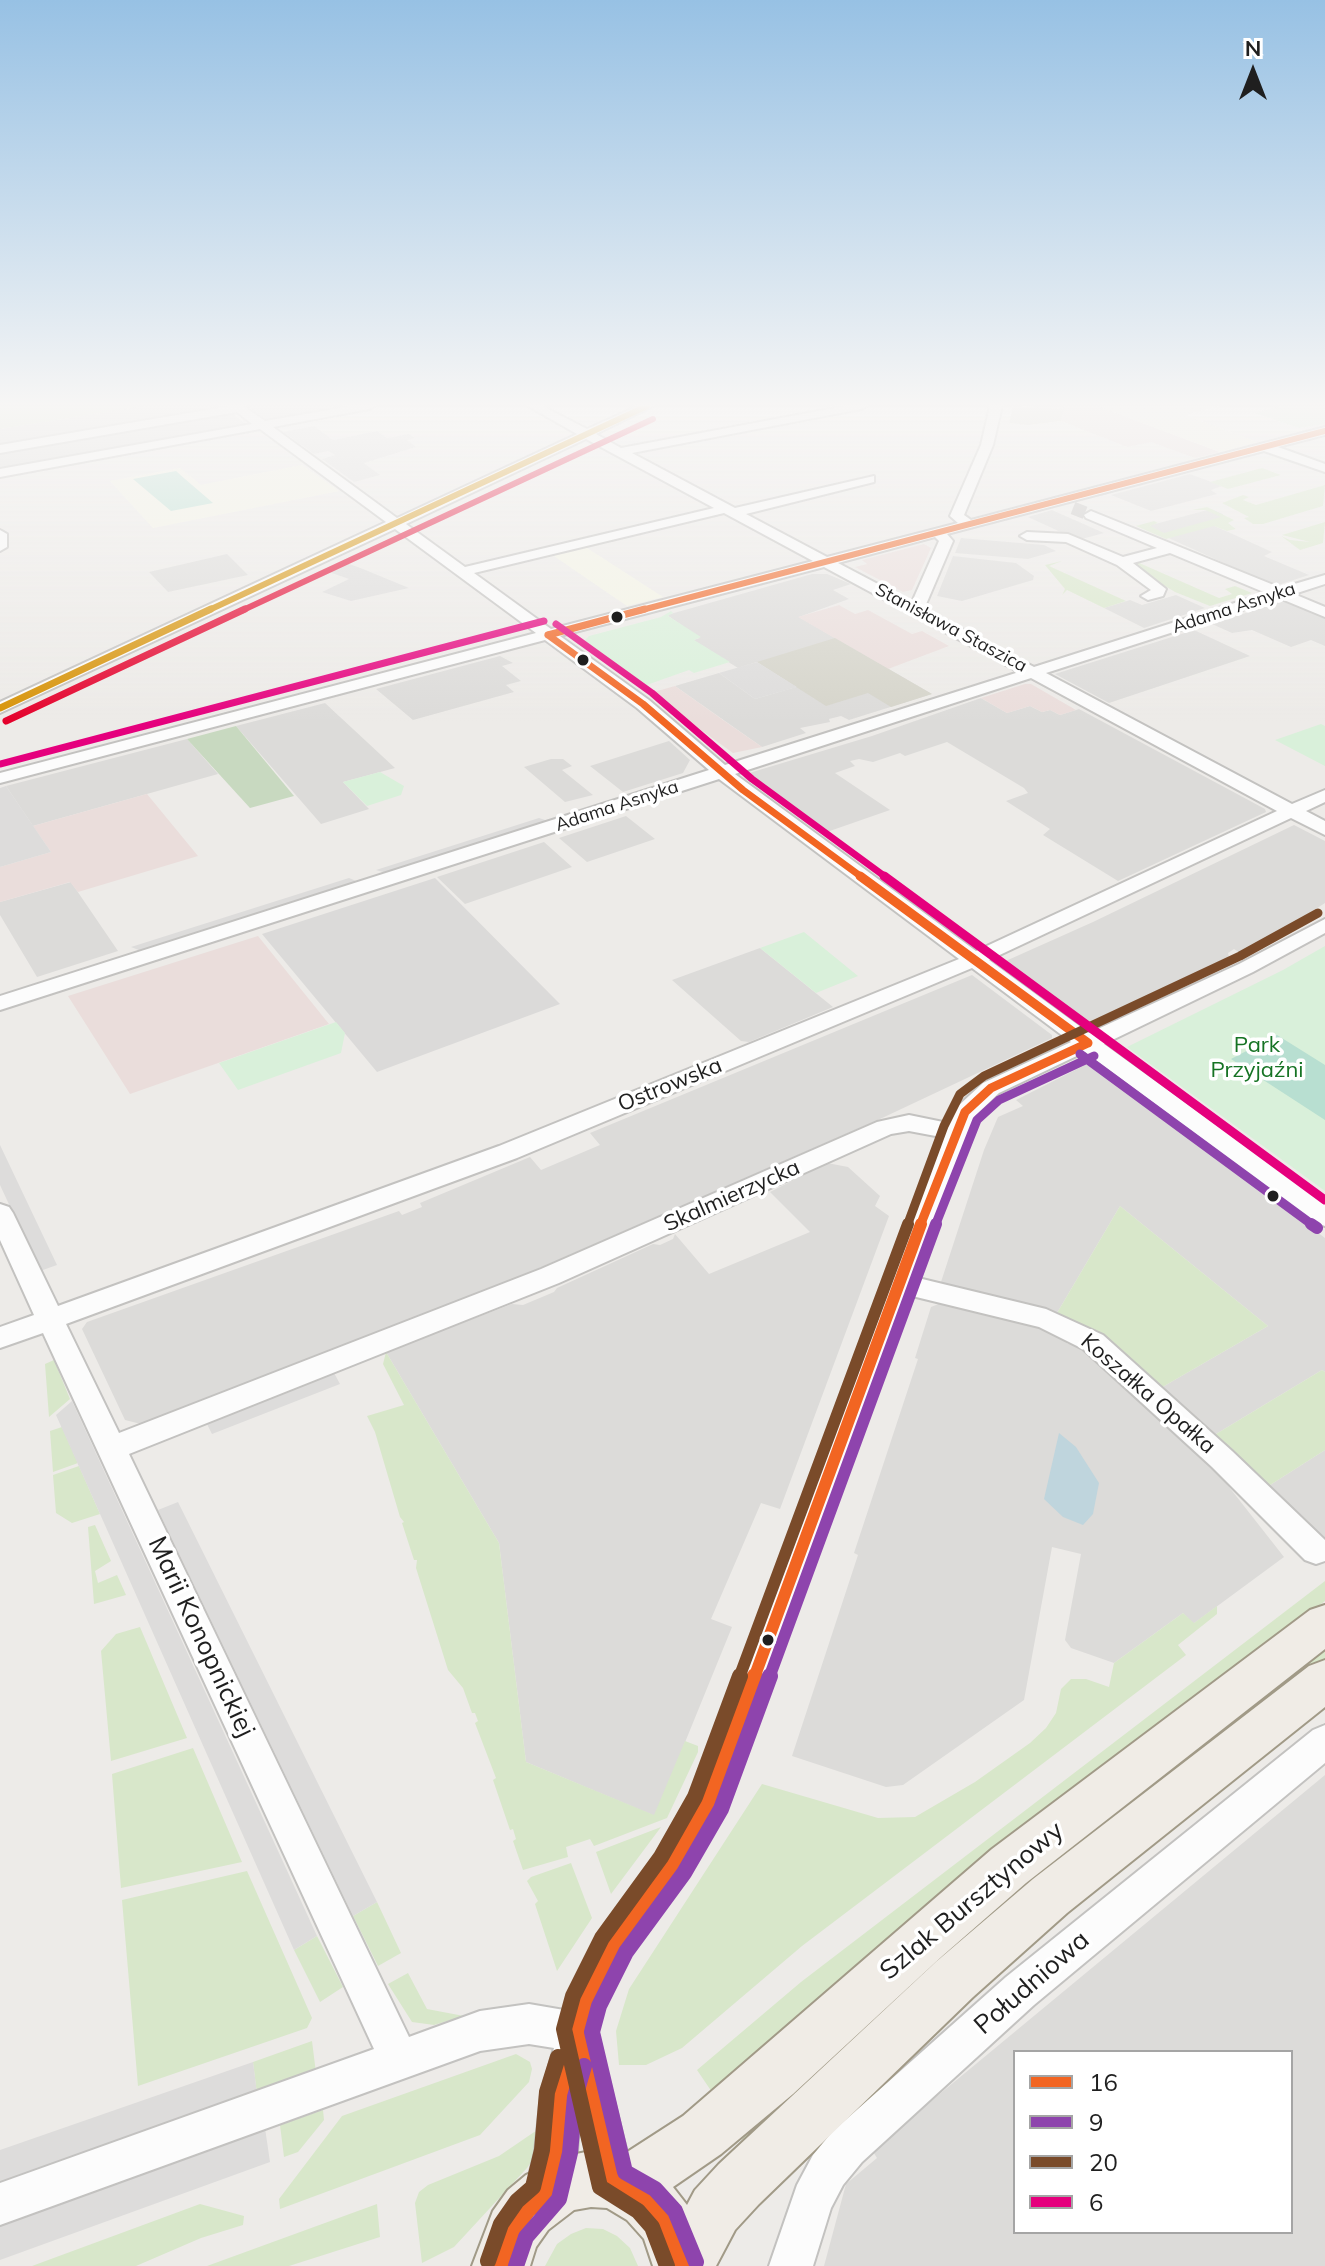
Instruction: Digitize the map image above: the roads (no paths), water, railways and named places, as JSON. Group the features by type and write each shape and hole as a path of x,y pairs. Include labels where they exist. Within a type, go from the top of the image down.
{"main road":[{"name":"Szlak Bursztynowy","path":"620,2184 702,2135 1009,1866 1325,1624"},
{"name":"Szlak Bursztynowy","path":"683,2266 715,2210 739,2184 955,1979 1050,1896 1325,1680"},
{"path":"495,2262 528,2210 566,2184 591,2179 620,2184 647,2200 664,2219 683,2266"}],"street":[{"path":"380,512 643,704 721,772 1325,1217"},
{"path":"0,708 419,512"},
{"path":"462,572 726,512"},
{"name":"Stanisława Staszica","path":"730,512 1325,829"},
{"path":"959,512 957,516 969,525"},
{"path":"0,778 1018,512"},
{"path":"1091,515 1325,612"},
{"path":"916,610 946,541 939,533"},
{"path":"0,534 0,547"},
{"path":"1027,536 1068,538 1122,562 1159,589 1158,593 1148,596"},
{"path":"1122,562 1171,548"},
{"name":"Adama Asnyka","path":"0,1003 1325,579"},
{"name":"Ostrowska","path":"0,1338 496,1157 973,959 1325,795"},
{"path":"546,2195 556,2152 561,2095 586,2001 596,1976 673,1865 708,1803 965,1112 980,1095 1246,968 1325,925"},
{"name":"Skalmierzycka","path":"113,1448 550,1276 885,1128 909,1123 956,1132"},
{"name":"Marii Konopnickiej","path":"0,1213 400,2061"},
{"name":"Koszałka Opałka","path":"900,1283 1046,1319 1086,1337 1222,1459 1316,1551"},
{"name":"Południowa","path":"791,2266 812,2200 828,2170 847,2147 1020,1991 1325,1741"},
{"path":"0,2204 480,2031 505,2025 529,2024 578,2032"},
{"path":"578,2032 620,2184"}],"water":[{"path":"1059,1433 1076,1447 1099,1483 1093,1514 1083,1525 1063,1517 1044,1499"}],"tunnel":[{"path":"1083,512 1091,515"}],"park label":[{"name":"Park Przyjaźni","path":"1257,1058"}]}
